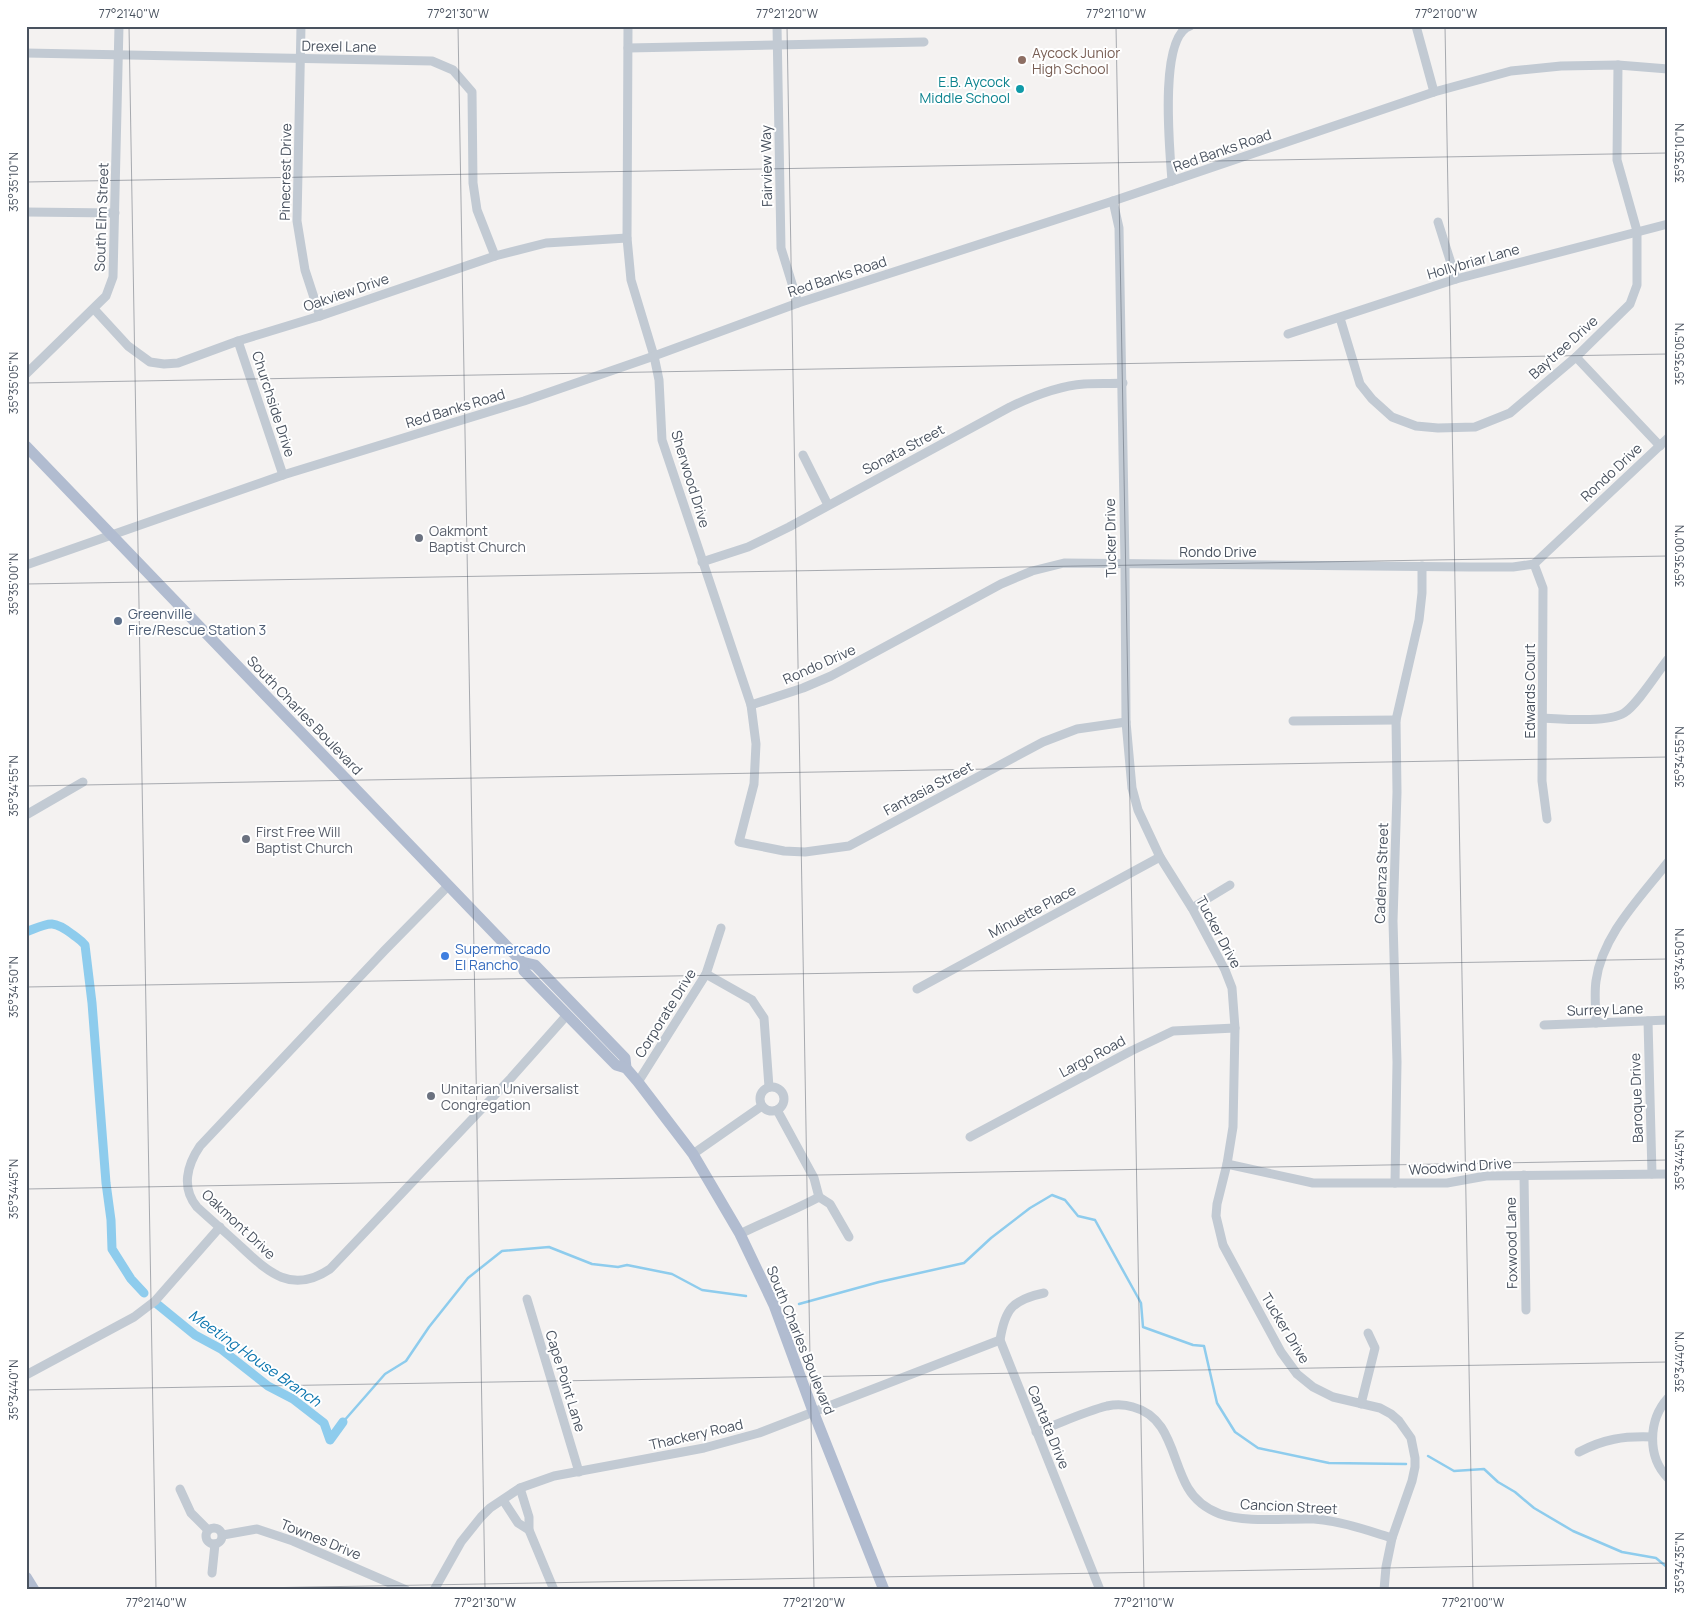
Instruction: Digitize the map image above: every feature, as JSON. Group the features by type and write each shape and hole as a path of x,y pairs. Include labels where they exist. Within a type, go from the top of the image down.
{"main road":[{"name":"South Charles Boulevard","path":"26,446 522,962 524,971 616,1065 626,1068 693,1154 740,1234 774,1305 813,1411 884,1590"},
{"name":"South Charles Boulevard","path":"522,962 536,965 564,993 625,1058 626,1068"},
{"path":"528,975 536,975 557,994 564,993"},
{"path":"567,1015 572,1014 579,1018 611,1052 615,1055 621,1054"},
{"path":"26,1577 34,1590"}],"street":[{"name":"South Elm Street","path":"26,374 94,310 106,296 113,277 120,26"},
{"name":"Pinecrest Drive","path":"301,26 297,221 305,270 320,316"},
{"name":"Sherwood Drive","path":"628,26 627,238 631,280 654,356 659,380 662,440 752,706 756,744 754,784 739,842"},
{"name":"Fairview Way","path":"777,26 781,248 798,302"},
{"path":"1172,181 1169,111 1170,70 1174,45 1179,34 1190,26"},
{"path":"1416,26 1434,92"},
{"path":"628,48 924,42"},
{"name":"Drexel Lane","path":"26,53 432,61 453,70 472,92 473,183 477,210 495,256"},
{"name":"Red Banks Road","path":"26,565 283,475 524,401 654,356 798,302 1113,202 1434,92 1512,71 1562,66 1618,65 1668,69"},
{"name":"Baytree Drive","path":"1340,318 1360,384 1372,399 1392,417 1416,426 1438,428 1475,426 1510,413 1576,357 1630,304 1637,286 1637,231 1617,160 1618,65"},
{"name":"Tucker Drive","path":"1113,202 1119,228 1126,722 1132,788 1138,810 1160,857 1192,908 1225,970 1232,988 1236,1028 1234,1120 1227,1164 1217,1204 1218,1228 1223,1245 1281,1352 1297,1374 1313,1387 1333,1397 1380,1408 1399,1421 1411,1438 1414,1448 1415,1467 1392,1538 1386,1567 1384,1590"},
{"path":"26,212 115,213"},
{"path":"1438,222 1456,279"},
{"name":"Hollybriar Lane","path":"1288,334 1456,279 1668,224"},
{"name":"Oakview Drive","path":"94,310 128,346 150,362 178,363 238,341 320,316 495,256 546,243 627,238"},
{"name":"Churchside Drive","path":"238,341 283,475"},
{"path":"1576,357 1660,446"},
{"name":"Sonata Street","path":"702,562 748,547 1029,398 1064,387 1083,384 1122,383"},
{"name":"Rondo Drive","path":"752,706 831,676 1000,584 1032,571 1064,563 1513,567 1534,564 1668,438"},
{"path":"803,456 828,505"},
{"name":"Edwards Court","path":"1534,564 1543,588 1542,781 1547,819"},
{"name":"Cadenza Street","path":"1395,1184 1398,1062 1393,921 1397,792 1396,720 1419,620 1422,566"},
{"path":"1543,718 1603,719 1623,714 1637,701 1668,659"},
{"path":"1293,721 1396,720"},
{"name":"Fantasia Street","path":"739,842 784,851 805,852 849,846 1043,742 1077,729 1126,722"},
{"path":"26,815 83,782"},
{"name":"Minuette Place","path":"918,989 1160,857"},
{"path":"1596,1024 1596,982 1600,961 1624,919 1668,862"},
{"path":"1192,908 1230,885"},
{"name":"Oakmont Drive","path":"448,886 200,1146 191,1159 187,1185 191,1200 196,1207 266,1270 286,1280 302,1281 318,1277 330,1269 501,1089 567,1015"},
{"name":"Corporate Drive","path":"638,1082 706,974 720,928"},
{"path":"706,974 752,1000 764,1018 769,1087"},
{"name":"Surrey Lane","path":"1544,1025 1668,1020"},
{"name":"Baroque Drive","path":"1648,1021 1652,1174"},
{"name":"Largo Road","path":"970,1137 1131,1051 1173,1031 1236,1028"},
{"path":"769,1087 777,1087 781,1090 784,1097 783,1105 777,1110 769,1111 760,1103 760,1094 765,1088 769,1087"},
{"path":"693,1154 762,1106"},
{"path":"777,1110 814,1178 819,1197 830,1204 849,1237"},
{"name":"Woodwind Drive","path":"1227,1164 1313,1184 1447,1183 1486,1176 1668,1174"},
{"name":"Foxwood Lane","path":"1524,1175 1526,1310"},
{"path":"740,1234 793,1211 819,1197"},
{"path":"26,1375 134,1317 155,1301 220,1227"},
{"path":"1000,1340 1004,1320 1015,1304 1025,1297 1044,1294"},
{"name":"Cape Point Lane","path":"527,1299 579,1472"},
{"path":"1361,1404 1375,1348 1368,1333"},
{"name":"Thackery Road","path":"434,1590 471,1528 490,1508 520,1488 554,1476 726,1443 759,1434 813,1411 1000,1340"},
{"name":"Cantata Drive","path":"1000,1340 1100,1590"},
{"path":"1668,1398 1655,1421 1652,1438 1658,1463 1668,1478"},
{"name":"Cancion Street","path":"1036,1432 1108,1405 1124,1404 1139,1409 1151,1416 1161,1426 1167,1436 1188,1488 1204,1506 1237,1518 1326,1521 1353,1526 1392,1538"},
{"path":"1579,1452 1614,1438 1630,1436 1652,1438"},
{"path":"520,1488 528,1517 528,1530 554,1590"},
{"path":"180,1489 191,1513 208,1530"},
{"path":"502,1500 518,1522 528,1530"},
{"path":"214,1527 220,1529 223,1535 221,1541 215,1544 208,1542 205,1536 208,1530 214,1527"},
{"name":"Townes Drive","path":"223,1535 257,1529 294,1541 406,1590"},
{"path":"212,1573 215,1544"}],"waterway":[{"name":"Meeting House Branch","path":"26,932 45,925 55,924 65,929 85,945 92,1003 112,1249 131,1279 144,1293"},
{"name":"Meeting House Branch","path":"799,1304 879,1282 964,1263 991,1238 1030,1208 1052,1195 1065,1200 1078,1216 1095,1220 1141,1303 1143,1327 1193,1345 1204,1346 1217,1403 1235,1432 1258,1448 1329,1463 1406,1464"},
{"name":"Meeting House Branch","path":"343,1422 385,1374 406,1361 429,1327 468,1278 502,1251 549,1247 592,1264 618,1267 627,1265 672,1274 702,1290 746,1296"},
{"name":"Meeting House Branch","path":"157,1304 195,1335 221,1349 268,1386 293,1399 324,1423 330,1440 343,1422"},
{"name":"Meeting House Branch","path":"1428,1456 1454,1471 1484,1469 1498,1482 1515,1492 1534,1508 1573,1531 1622,1552 1656,1558 1668,1568"}],"place":[{"name":"Aycock Junior High School","path":"1022,60"},
{"name":"E.B. Aycock Middle School","path":"1020,89"},
{"name":"Oakmont Baptist Church","path":"419,538"},
{"name":"Greenville Fire/Rescue Station 3","path":"118,621"},
{"name":"First Free Will Baptist Church","path":"246,839"},
{"name":"Supermercado El Rancho","path":"445,956"},
{"name":"Unitarian Universalist Congregation","path":"431,1096"}]}
